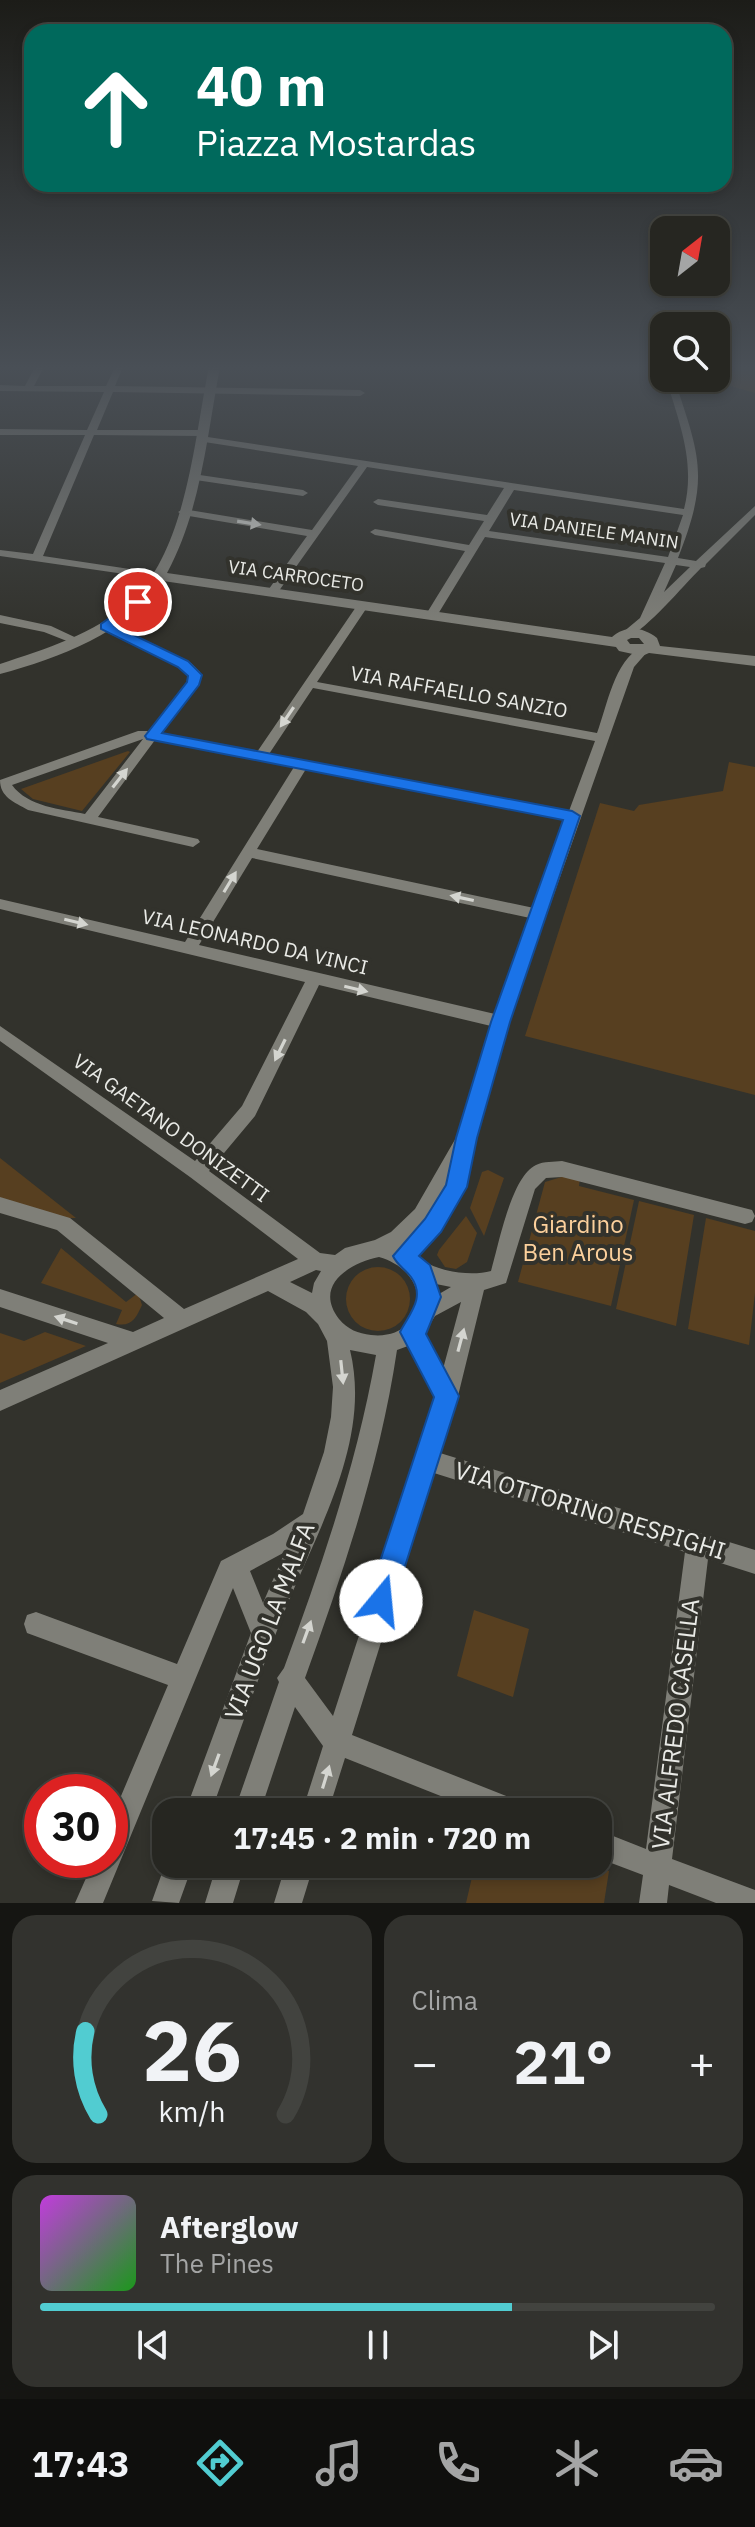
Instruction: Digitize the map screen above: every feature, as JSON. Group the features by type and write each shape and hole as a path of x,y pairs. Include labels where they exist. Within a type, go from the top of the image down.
{"street":[{"path":"37,558 80,456"},
{"path":"0,669 106,627 138,602 159,576 173,546 197,456"},
{"path":"312,456 687,513"},
{"path":"647,635 687,513 692,456"},
{"path":"272,593 364,465"},
{"path":"193,477 303,493"},
{"path":"431,616 510,487"},
{"path":"378,502 490,519"},
{"path":"404,1256 433,1225 451,1199 462,1170 466,1138 501,1022 628,666 647,635 701,565 755,509"},
{"path":"183,512 315,534"},
{"path":"375,532 472,549"},
{"name":"VIA DANIELE MANIN","path":"482,533 701,565"},
{"name":"VIA CARROCETO","path":"0,553 587,637 623,640 647,635"},
{"path":"260,757 362,606"},
{"path":"0,619 47,629 77,641"},
{"path":"88,820 194,682 195,675 183,664 106,627"},
{"path":"647,635 683,650 755,661"},
{"path":"623,640 628,666"},
{"name":"VIA RAFFAELLO SANZIO","path":"310,684 601,738"},
{"path":"193,842 33,807 12,795 2,784 143,734 572,816"},
{"path":"189,948 302,765"},
{"path":"248,852 538,914"},
{"name":"VIA LEONARDO DA VINCI","path":"0,904 501,1022"},
{"path":"197,1172 249,1111 314,979"},
{"name":"VIA GAETANO DONIZETTI","path":"0,1032 325,1263"},
{"path":"0,1401 269,1282 347,1255 379,1248 406,1233 422,1219 466,1138"},
{"path":"325,1263 321,1304 336,1331 351,1341 370,1345 388,1344 412,1332 427,1310 476,1284 499,1277 527,1185 541,1171 562,1169 745,1216"},
{"path":"0,1205 63,1224 182,1320"},
{"path":"379,1248 404,1256 422,1272 427,1284 427,1310"},
{"path":"422,1272 476,1284"},
{"path":"269,1282 298,1296 326,1317"},
{"path":"319,1798 447,1396 476,1284"},
{"path":"0,1298 132,1341"},
{"name":"VIA UGO LA MALFA","path":"203,1798 263,1633 328,1476 340,1430 344,1393 341,1364 326,1317"},
{"path":"412,1332 447,1396"},
{"name":"VIA UGO LA MALFA","path":"251,1798 290,1678 362,1480 373,1437 388,1344"},
{"name":"VIA OTTORINO RESPIGHI","path":"425,1459 755,1562"},
{"path":"128,1811 229,1569 281,1542 308,1523"},
{"name":"VIA ALFREDO CASELLA","path":"653,1903 698,1545"},
{"path":"236,1565 263,1633"},
{"path":"36,1624 184,1679"},
{"path":"290,1678 336,1742 479,1798"},
{"path":"612,1850 752,1903"},
{"path":"89,1903 100,1878"},
{"path":"165,1902 174,1878"},
{"path":"219,1903 227,1878"},
{"path":"288,1903 296,1878"}],"green space":[{"path":"128,751 82,811 33,799 21,789"},
{"path":"729,762 755,767 755,1095 525,1036 600,803 634,811 639,805 723,791"},
{"path":"0,1158 76,1218 66,1218 0,1198"},
{"path":"488,1170 504,1178 484,1236 470,1208 482,1172"},
{"name":"Giardino Ben Arous","path":"568,1175 580,1178 579,1186 634,1200 611,1306 518,1282 545,1182"},
{"path":"639,1201 694,1215 676,1326 616,1309"},
{"path":"466,1216 477,1233 467,1262 456,1269 445,1267 437,1255 439,1250"},
{"path":"706,1218 755,1231 755,1293 749,1345 688,1329"},
{"path":"61,1248 126,1302 138,1293 142,1305 133,1320 116,1324 122,1310 41,1283"},
{"path":"378,1267 390,1269 401,1276 408,1287 408,1311 401,1322 390,1329 378,1331 366,1329 355,1322 348,1311 346,1299 348,1287 355,1276 366,1269"},
{"path":"45,1332 86,1346 0,1383 0,1333 24,1341"},
{"path":"474,1610 529,1629 513,1697 457,1676"},
{"path":"472,1878 608,1878 604,1903 466,1903"}],"route":[{"path":"138,602 106,627 183,664 195,675 194,682 152,736 572,816 501,1022 466,1138 457,1187 433,1225 404,1256 422,1272 429,1297 427,1310 412,1332 447,1396 381,1601"}]}
